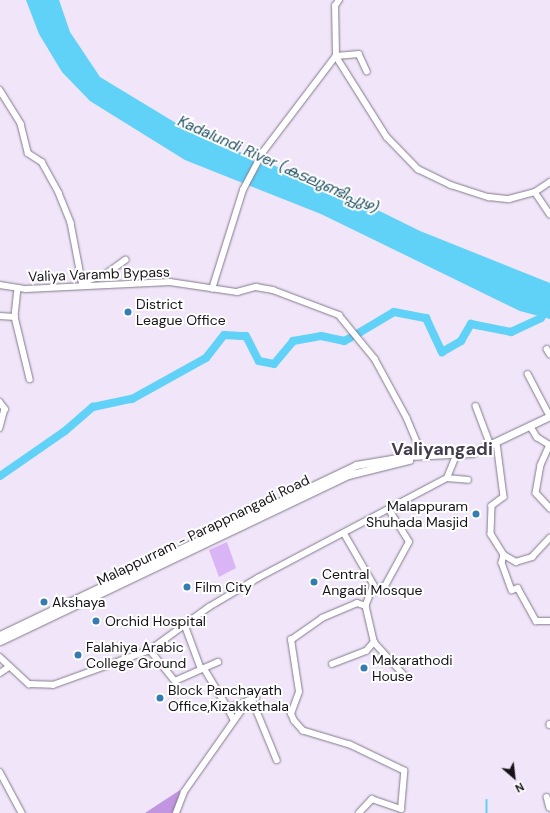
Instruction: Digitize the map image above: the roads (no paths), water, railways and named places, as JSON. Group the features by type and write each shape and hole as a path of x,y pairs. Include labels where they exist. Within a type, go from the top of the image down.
{"main road":[{"name":"Malappurram - Parappnangadi Road","path":"0,634 356,465 376,459 423,456 456,456 494,444 531,427 550,416"},
{"name":"Malappurram - Parappnangadi Road","path":"0,641 348,475 423,456"}],"street":[{"path":"339,0 335,6 336,56 387,137 418,169 451,185 489,197 509,199 535,192 550,182"},
{"path":"212,289 245,187 260,157 336,56 359,54 367,71"},
{"path":"0,90 21,124 28,153 42,162 59,193 71,223 85,286"},
{"path":"535,192 550,214"},
{"path":"85,286 88,281 106,274 125,260"},
{"name":"Valiya Varamb Bypass","path":"0,285 18,288 170,282 212,289 273,290 339,315 375,359 408,418 423,456"},
{"path":"18,288 14,317 30,379"},
{"path":"0,316 14,317"},
{"path":"547,348 550,354"},
{"path":"528,374 550,416"},
{"path":"0,402 5,409 0,428"},
{"path":"476,406 494,444 504,497 492,506 490,529 504,555 516,562 532,558 550,538"},
{"path":"531,427 537,437 550,445 541,465 536,493 550,508"},
{"path":"447,478 456,456"},
{"path":"0,657 29,684 53,685 150,650 185,625 258,578 344,534 447,478 468,480"},
{"path":"367,595 385,586 409,542 388,510"},
{"path":"344,534 374,585 367,595 366,606 374,642 406,677"},
{"path":"504,555 502,564 512,590 518,588 536,621 550,620"},
{"path":"359,813 372,799 401,809 404,771 350,745 303,731 294,721 290,714 299,692 291,640 322,618 357,603 366,606"},
{"path":"185,625 203,668 234,720"},
{"path":"332,664 366,651 374,642"},
{"path":"150,650 175,681 218,662"},
{"path":"0,673 9,667"},
{"path":"228,708 252,699"},
{"path":"176,813 184,792 234,720 252,699"},
{"path":"252,699 277,760"},
{"path":"0,772 22,813"},
{"path":"547,797 550,808"}],"water":[{"path":"26,0 59,0 70,32 100,77 194,134 343,193 420,231 550,283 550,319 520,311 321,214 185,160 90,101 62,72 39,34"}],"waterway":[{"path":"357,334 394,312 426,318 442,352 461,341 471,324 511,332 541,318 550,300"},
{"path":"0,476 65,431 93,407 132,399 206,358 224,335 246,336 259,361 274,364 293,341 321,336 344,341 350,338"},
{"path":"487,800 487,813"}],"place":[{"name":"District League Office","path":"128,312"},
{"name":"Malappuram Shuhada Masjid","path":"476,514"},
{"name":"Central Angadi Mosque","path":"314,582"},
{"name":"Film City","path":"187,587"},
{"name":"Akshaya","path":"44,602"},
{"name":"Orchid Hospital","path":"96,621"},
{"name":"Falahiya Arabic College Ground","path":"78,655"},
{"name":"Makarathodi House","path":"364,668"},
{"name":"Block Panchayath Office,Kizakkethala","path":"160,698"}],"district":[{"name":"Valiyangadi","path":"442,449"}],"water label":[{"name":"Kadalundi River (കടലുണ്ടിപ്പുഴ)","path":"278,165"}]}
